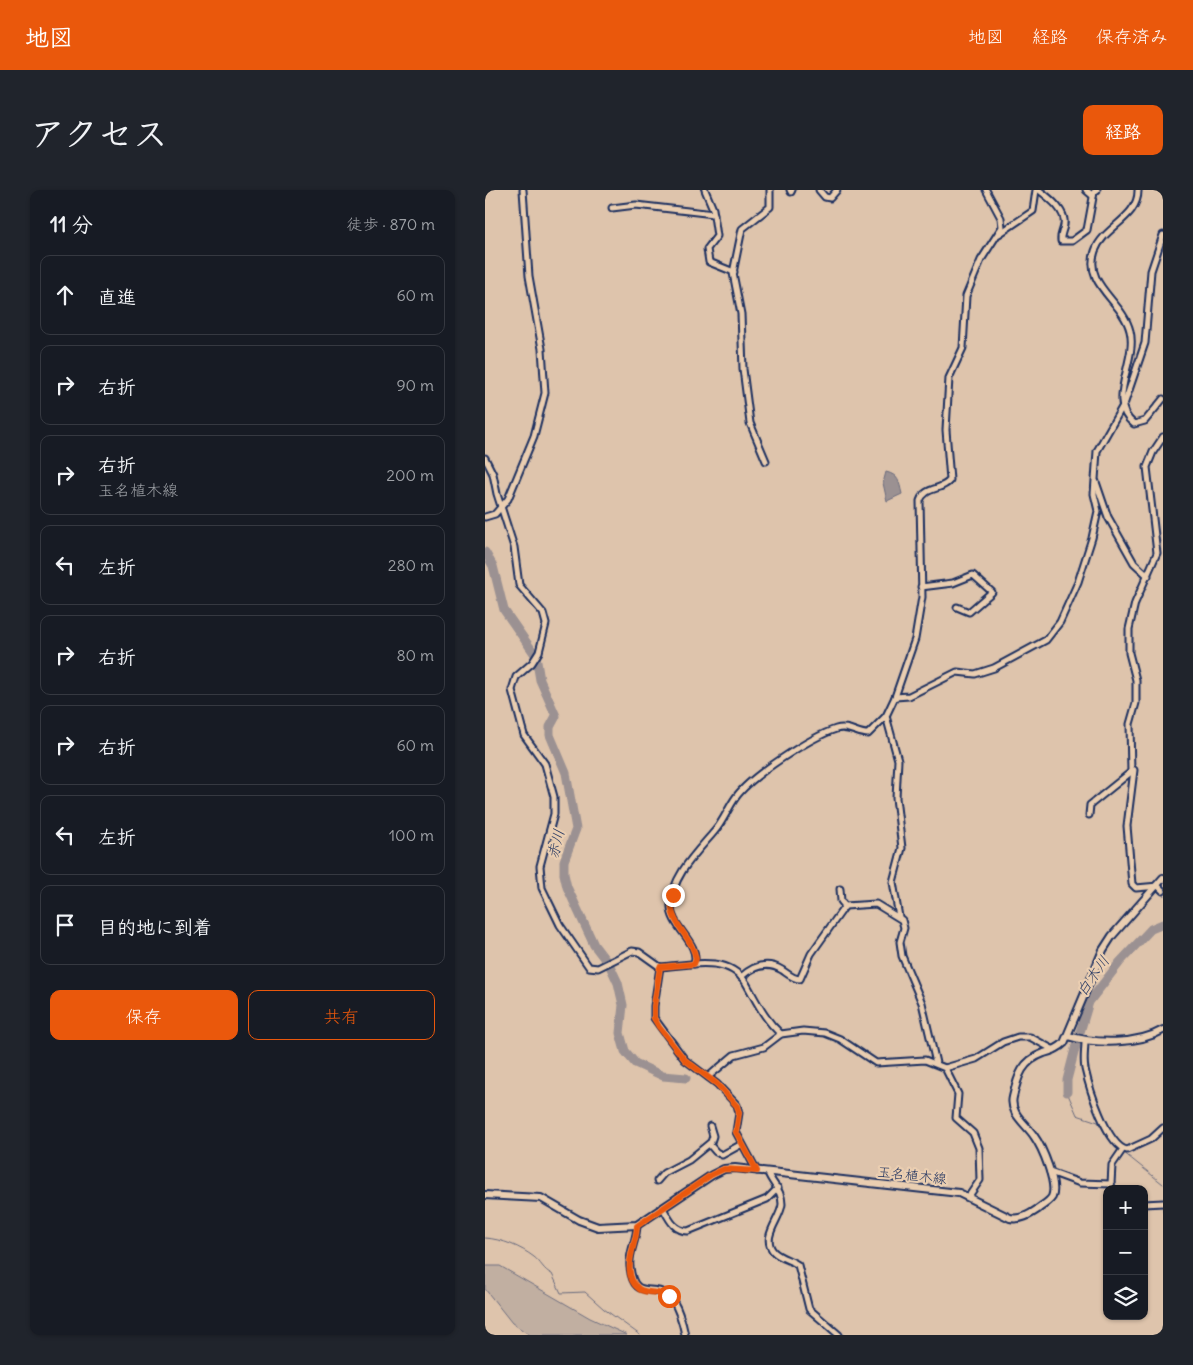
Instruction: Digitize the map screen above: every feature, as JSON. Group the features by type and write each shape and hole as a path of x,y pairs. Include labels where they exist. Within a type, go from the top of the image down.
{"main road":[{"path":"1163,878 1160,888 1112,936 1103,950 1068,1036 1084,1041 1136,1039 1151,1036 1163,1030"},
{"name":"玉名植木線","path":"637,1226 711,1175 724,1169 947,1191 969,1196 1010,1218 1017,1219 1029,1215 1049,1201 1054,1190 1050,1172 1039,1144 1015,1113 1013,1098 1024,1064 1033,1058 1054,1050 1064,1043 1068,1036"},
{"path":"485,1195 541,1198 579,1220 598,1227 637,1226"}],"street":[{"path":"485,517 495,514 508,499 534,436 545,393 542,349 529,276 523,190"},
{"path":"705,190 714,214 717,236 707,249 709,262 734,272"},
{"path":"766,461 749,417 743,369 741,314 734,272 741,229 771,206 770,190"},
{"path":"819,190 825,197 831,198 837,190"},
{"path":"694,964 695,954 674,918 671,900 680,875 717,828 735,798 755,780 810,741 842,727 868,734 885,716 895,697 915,639 921,587 919,505 921,497 927,492 946,485 950,480 946,430 949,378 963,348 968,290 985,253 1002,227 1001,218 985,190"},
{"path":"999,234 1033,211 1037,190 1051,200 1064,219 1064,226 1060,235 1061,241 1072,241 1087,230 1093,196 1097,190"},
{"path":"1086,190 1093,196"},
{"path":"1138,190 1138,196 1132,208 1099,242 1094,255 1095,278 1121,311 1131,332 1131,348 1121,408 1128,420 1134,424 1141,423 1163,399"},
{"path":"612,208 635,205 714,214"},
{"path":"895,697 909,696 957,672 975,674 995,668 1034,648 1053,632 1068,606 1092,538 1098,511 1094,494 1097,451 1121,408 1145,343 1151,271 1163,235"},
{"path":"1131,772 1131,724 1136,703 1136,680 1129,653 1129,629 1135,603 1157,553 1157,541 1149,498 1147,468 1153,452 1163,437"},
{"path":"485,458 493,474 514,547 519,586 543,613 546,624 539,652 533,663 516,677 512,690 524,735 545,764 554,797 554,814 540,866 543,894 568,939 589,967 598,968 632,950 639,952 660,967 694,964 727,966 741,977 767,1021 781,1034"},
{"path":"1094,478 1107,517 1134,563 1148,576"},
{"path":"921,587 953,583 973,575 991,592 969,612 957,607"},
{"path":"885,716 898,760 896,798 902,848 893,882 899,918 904,928 900,942 902,956 926,1015 936,1063"},
{"path":"1131,772 1133,770 1127,826 1130,878 1136,888 1160,888"},
{"path":"1089,815 1091,805 1131,772"},
{"path":"840,889 841,901 845,906"},
{"path":"845,906 874,904 899,918"},
{"path":"741,977 755,967 769,966 800,980 811,954 845,906"},
{"path":"660,967 654,1018 667,1039 685,1060 726,1092 737,1106 739,1113 736,1132 757,1171"},
{"path":"708,1077 741,1051 764,1047 781,1034 803,1031 825,1033 840,1039 876,1063 919,1059 936,1063 945,1068 958,1094 956,1118 973,1133 979,1148 980,1180 969,1196"},
{"path":"945,1068 965,1064 1003,1042 1019,1037 1030,1037 1054,1050"},
{"path":"1084,1041 1085,1070 1097,1110 1121,1151"},
{"path":"657,1182 664,1173 689,1160 709,1144 713,1136 710,1126"},
{"path":"1111,1185 1112,1165 1121,1151 1141,1145 1163,1128"},
{"path":"709,1144 715,1152 722,1155 742,1144"},
{"path":"1050,1172 1080,1183 1103,1185"},
{"path":"768,1173 778,1188 781,1206 771,1230 771,1248 776,1253 798,1265 809,1309 839,1335"},
{"path":"663,1208 674,1226 688,1231 767,1199 778,1188"},
{"path":"1148,1204 1162,1203"},
{"path":"637,1226 637,1235 629,1262 635,1284 642,1290 663,1293 669,1296 673,1301 685,1335"}],"shaded area":[{"path":"886,472 896,477 902,494 887,501 883,483"},
{"path":"485,1266 500,1266 590,1318 627,1335 530,1335 512,1323 485,1289"}],"waterway":[{"name":"赤川","path":"485,552 493,566 504,610 536,656 540,680 556,716 550,727 550,735 566,773 576,829 564,861 564,874 567,887 594,945 610,966 618,983 623,1005 620,1033 625,1051 635,1063 663,1076 686,1078"},
{"name":"白木川","path":"1067,1092 1067,1080 1089,1002 1120,962 1151,929 1163,924"},
{"path":"1067,1092 1077,1115 1098,1122 1110,1141 1118,1147"},
{"path":"1123,1152 1163,1184"},
{"path":"1163,1205 1163,1211"},
{"path":"485,1238 505,1242 529,1253 552,1274 561,1293 585,1292 604,1309 640,1335"}],"route":[{"path":"669,1296 663,1293 642,1290 635,1284 629,1262 637,1235 637,1226 711,1175 724,1169 735,1168 757,1171 736,1132 739,1116 737,1106 717,1084 685,1060 671,1044 654,1018 653,1012 660,967 694,964 696,959 689,941 671,912 673,895"}]}
